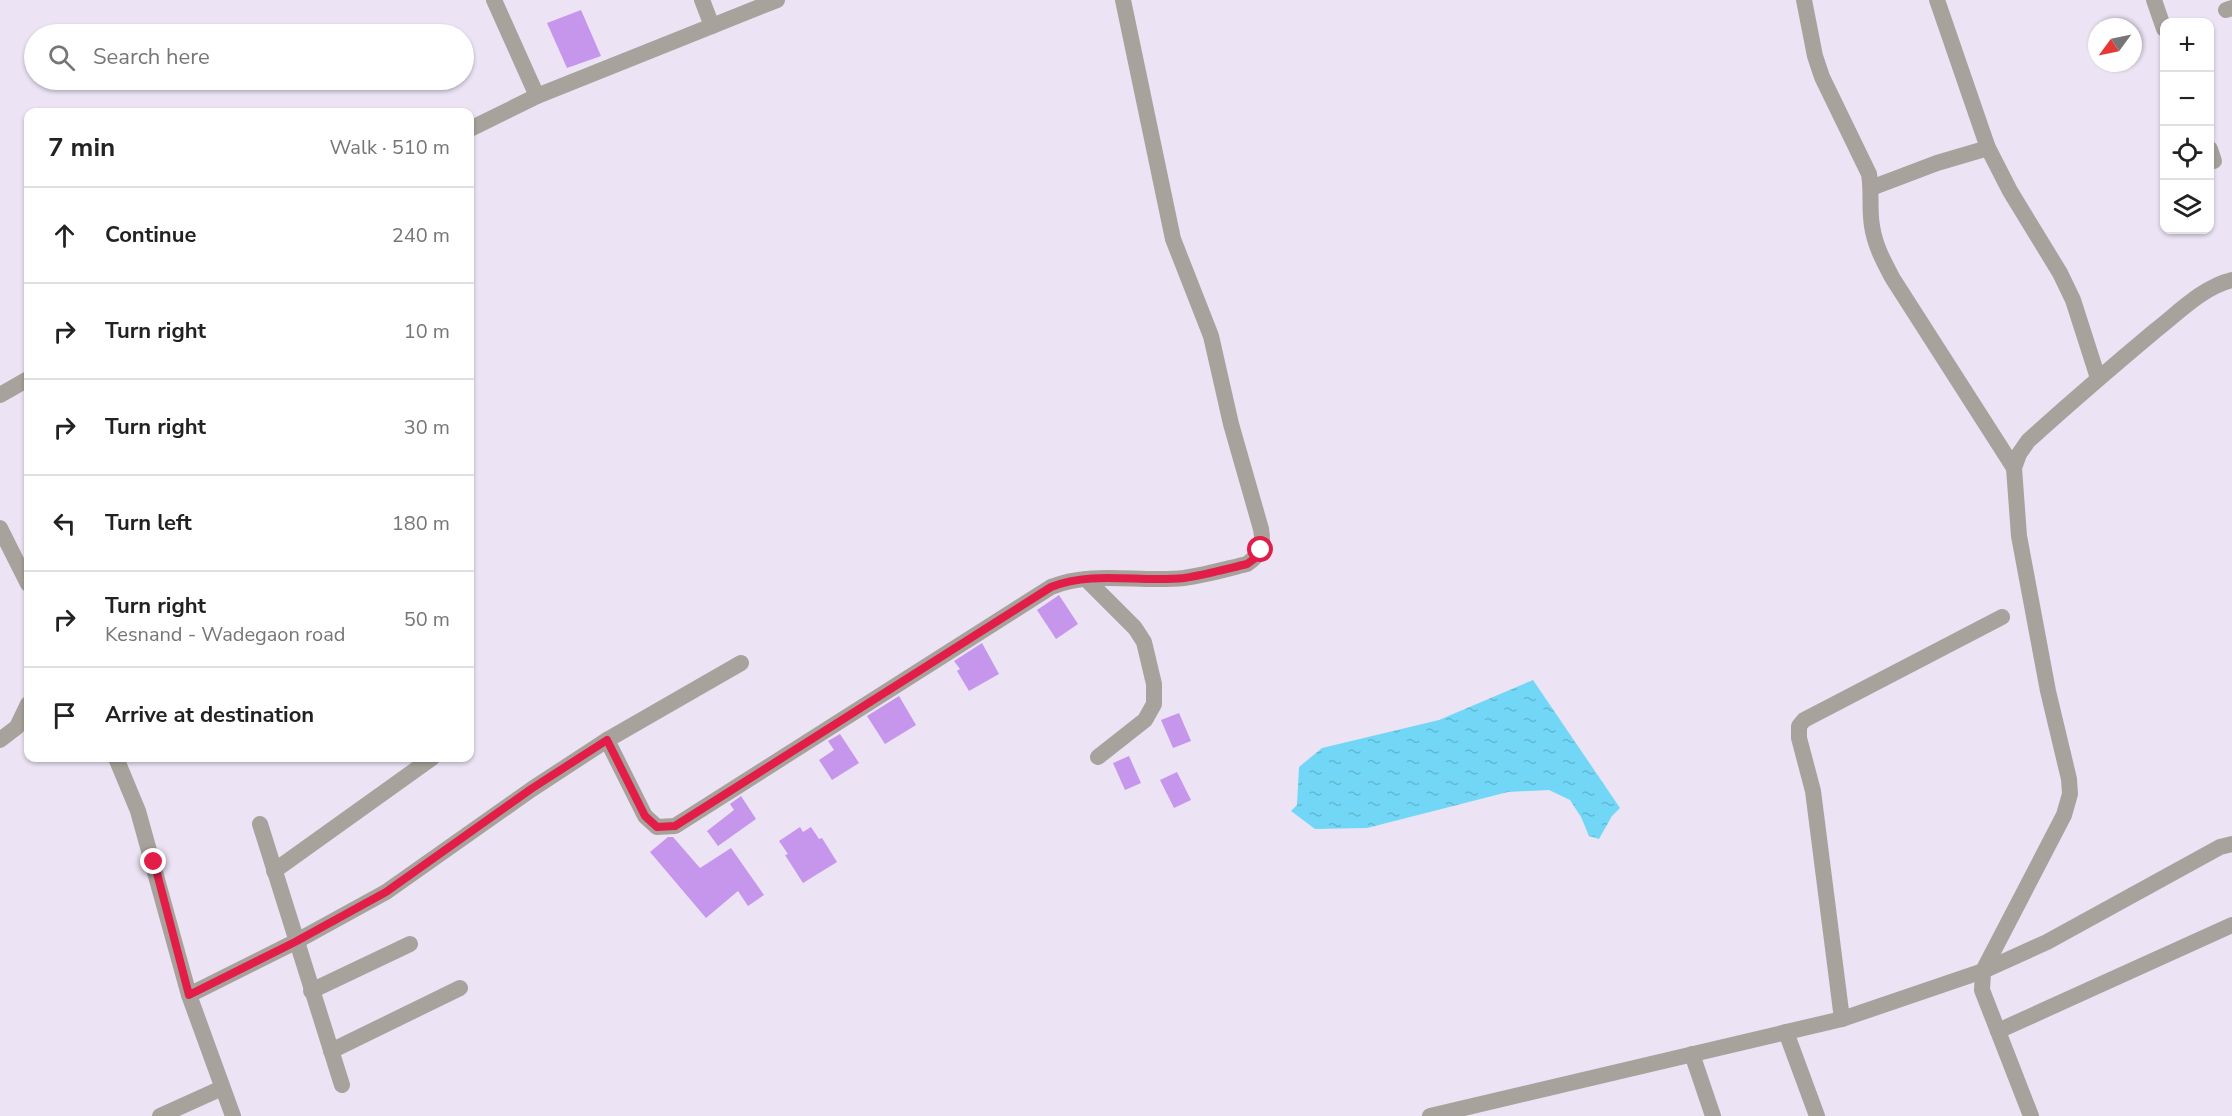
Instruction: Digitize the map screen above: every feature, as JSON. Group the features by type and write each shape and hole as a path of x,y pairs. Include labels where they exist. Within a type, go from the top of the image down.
{"street":[{"path":"494,0 537,96"},
{"path":"702,0 712,26"},
{"path":"607,740 645,816 657,827 675,826 1033,597 1065,581 1183,578 1247,564 1261,550 1263,541 1231,424 1211,336 1173,238 1123,0"},
{"path":"1804,0 1815,56 1822,77 1869,174 1872,226 1878,252 2014,468"},
{"path":"1937,0 1988,148 2010,191 2060,273 2073,300 2098,378"},
{"path":"2154,0 2160,18"},
{"path":"474,127 537,96 766,2"},
{"path":"1871,188 1937,163 1988,148"},
{"path":"2031,1116 1982,990 1983,971 2064,814 2070,794 2069,779 2049,691 2019,536 2014,468 2019,454 2028,441 2098,378 2192,301 2211,288 2232,280"},
{"path":"0,395 24,381"},
{"path":"0,528 24,576"},
{"path":"1086,579 1135,628 1144,642 1154,684 1154,704 1145,720 1098,757"},
{"path":"1842,1019 1813,791 1799,738 1799,726 1804,720 2002,617"},
{"path":"189,995 295,942 386,892 531,789 607,740 741,663"},
{"path":"0,740 17,727 24,712"},
{"path":"118,762 138,811 154,862 189,995 233,1116"},
{"path":"274,871 426,762"},
{"path":"260,824 295,942 342,1085"},
{"path":"1430,1116 1842,1019 1983,971 2047,942 2220,847 2232,844"},
{"path":"1998,1031 2232,925"},
{"path":"311,992 410,944"},
{"path":"331,1051 460,988"},
{"path":"1786,1032 1817,1116"},
{"path":"1692,1054 1713,1116"},
{"path":"160,1116 222,1088"}],"water":[{"path":"1533,680 1620,808 1612,816 1599,839 1589,836 1570,800 1549,790 1508,792 1367,828 1315,829 1291,811 1297,805 1299,767 1322,748 1439,720"}],"building":[{"path":"581,10 601,56 567,68 547,23"},
{"path":"1059,595 1078,624 1056,639 1037,610"},
{"path":"982,643 999,674 969,691 954,661"},
{"path":"899,696 916,725 885,744 867,716"},
{"path":"1179,713 1191,741 1173,748 1161,720"},
{"path":"840,734 859,763 832,780 819,760 834,750 828,741"},
{"path":"1129,756 1141,783 1125,790 1113,763"},
{"path":"1177,772 1191,800 1174,808 1160,780"},
{"path":"741,796 756,819 718,846 707,831 734,810 730,804"},
{"path":"800,827 803,832 811,827 819,839 822,838 837,862 803,883 779,841"},
{"path":"668,837 673,837 700,868 731,848 764,895 748,906 738,891 706,918 650,852"}],"route":[{"path":"154,862 189,995 295,942 386,892 531,789 607,740 651,824 665,828 675,826 1051,587 1065,581 1086,579 1183,578 1247,564 1261,550"}]}
